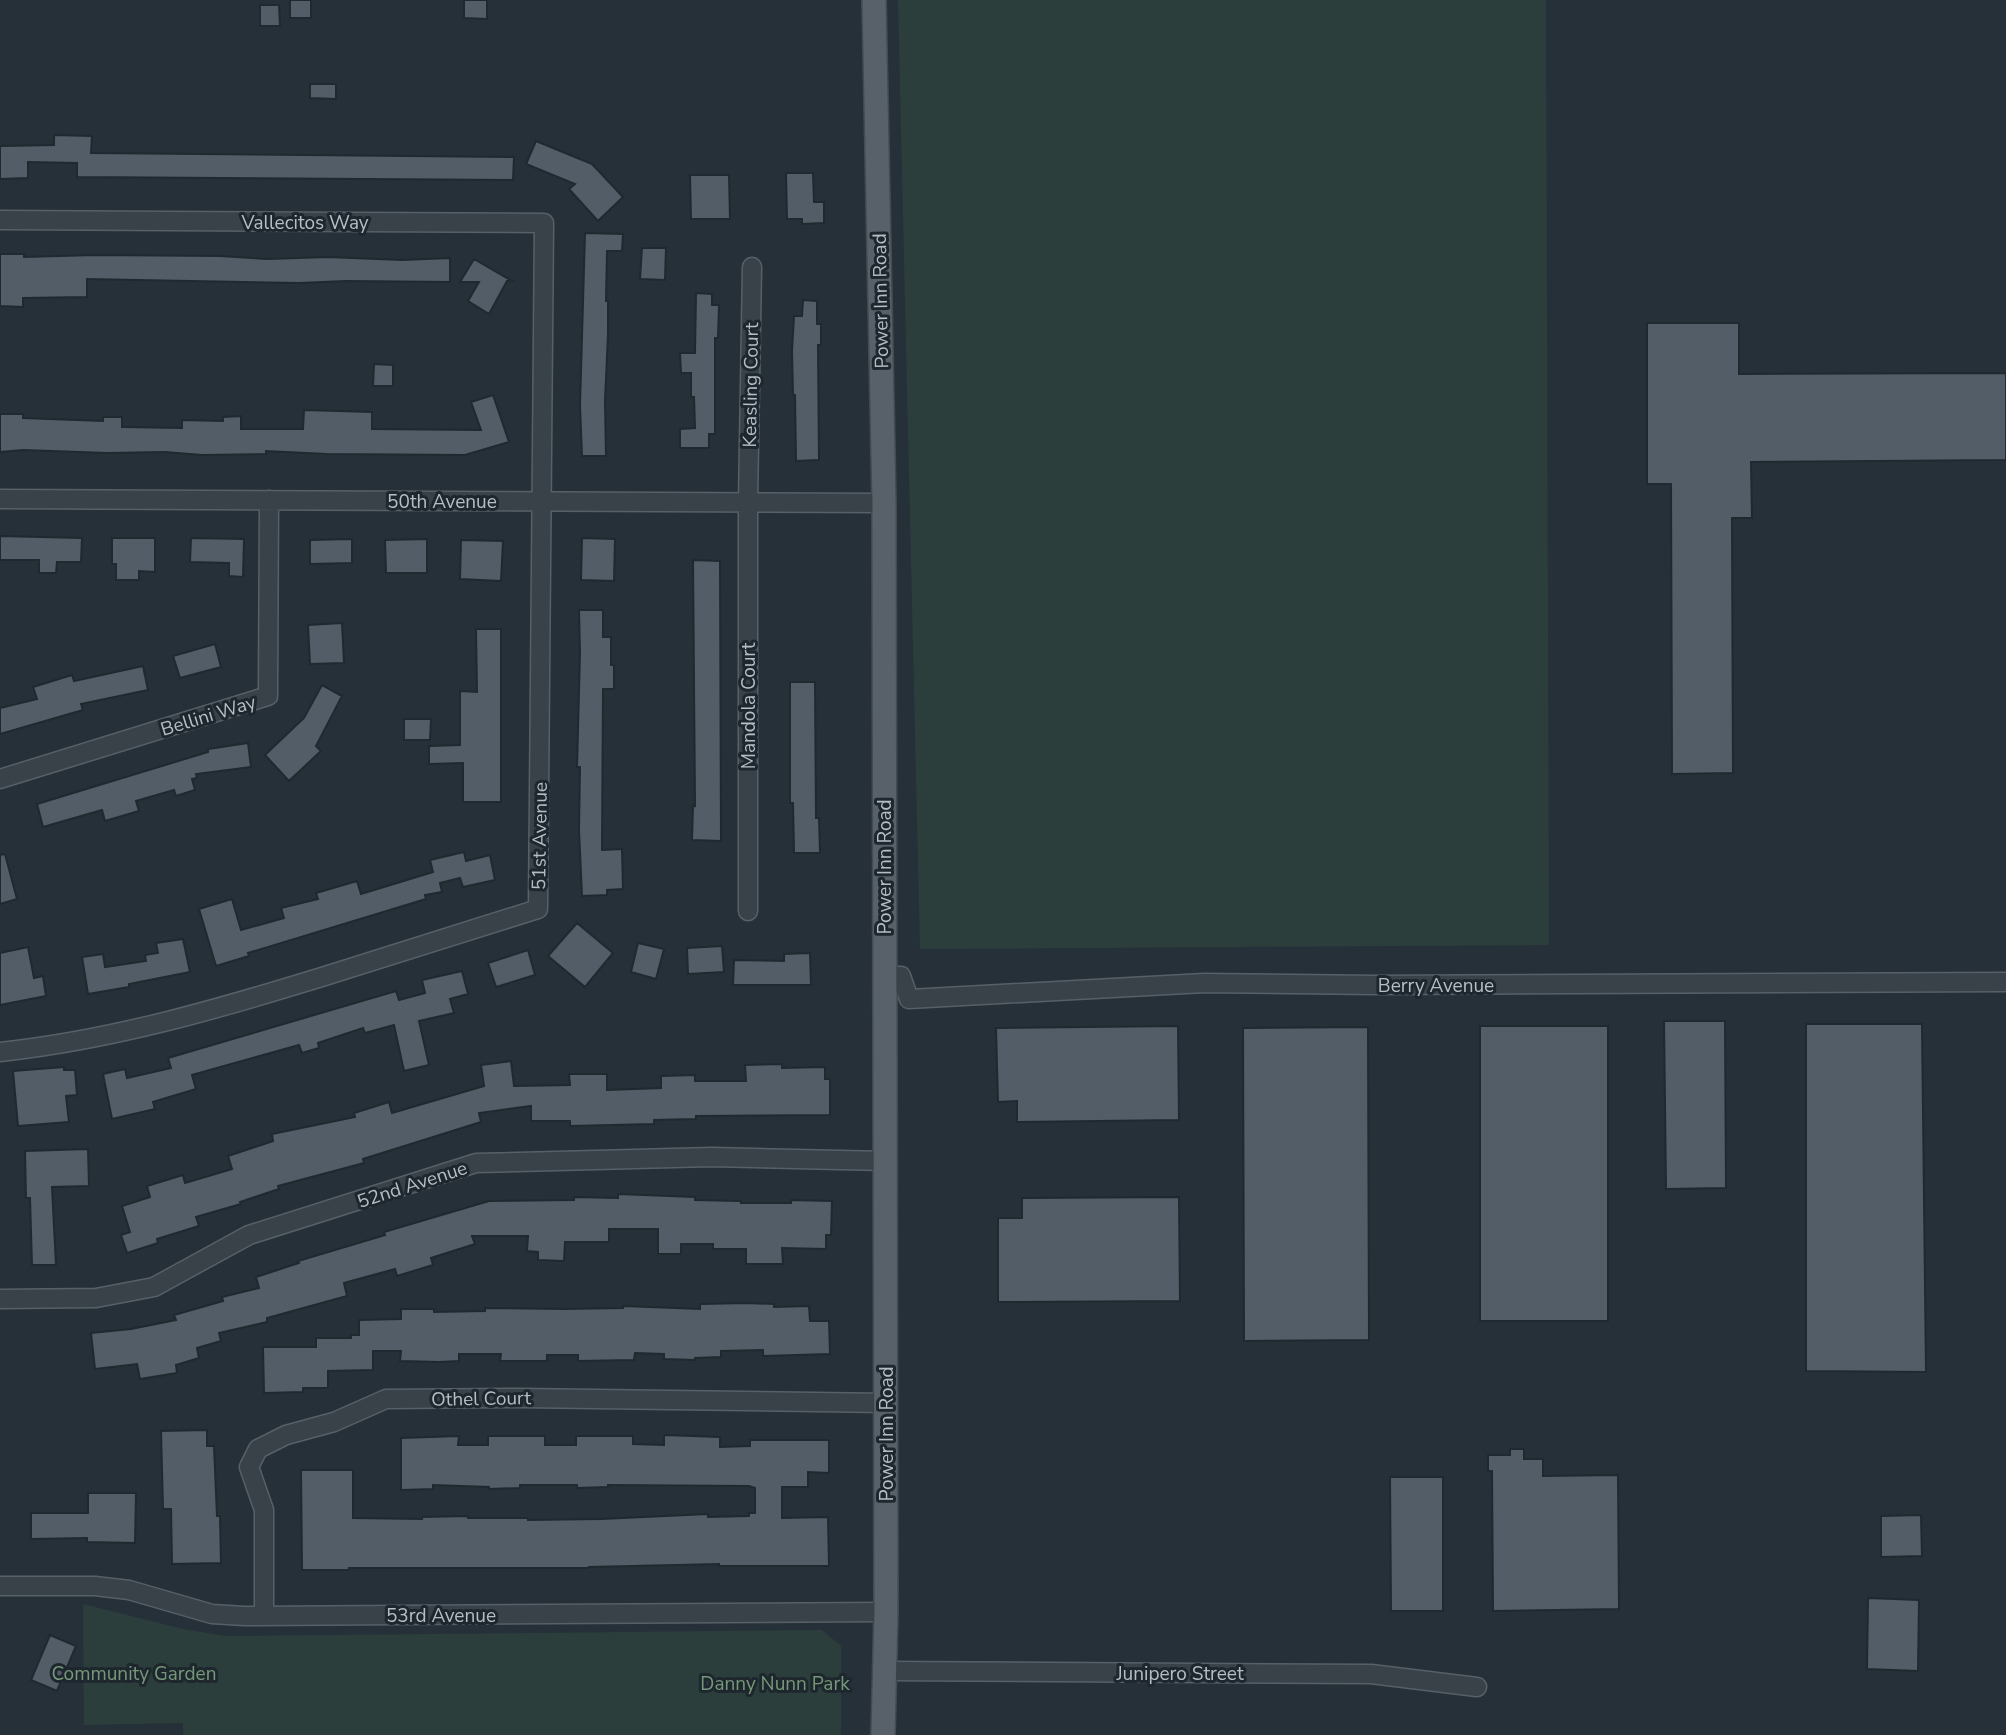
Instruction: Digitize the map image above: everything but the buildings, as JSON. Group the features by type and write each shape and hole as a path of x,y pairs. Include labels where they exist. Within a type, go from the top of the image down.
{"main road":[{"name":"Power Inn Road","path":"874,0 884,503 886,1612 883,1735"}],"street":[{"name":"Vallecitos Way","path":"0,220 544,223 543,289"},
{"name":"Keasling Court","path":"748,502 751,267"},
{"name":"51st Avenue","path":"0,1052 98,1038 160,1025 538,909 543,289"},
{"name":"50th Avenue","path":"0,499 884,503"},
{"name":"Bellini Way","path":"0,779 268,696 269,500"},
{"name":"Mandola Court","path":"748,502 748,911"},
{"name":"Berry Avenue","path":"884,976 901,976 909,999 1204,983 1388,985 2006,982"},
{"name":"52nd Avenue","path":"0,1299 96,1298 154,1287 249,1235 476,1163 712,1157 885,1161"},
{"name":"Othel Court","path":"264,1616 264,1510 249,1467 258,1449 286,1435 334,1422 386,1399 886,1403"},
{"name":"53rd Avenue","path":"0,1586 95,1586 129,1590 212,1614 264,1616 886,1612"},
{"name":"Junipero Street","path":"883,1671 1371,1674 1477,1688"}],"green space":[{"path":"898,0 1546,0 1549,945 920,949"},
{"name":"Danny Nunn Park","path":"83,1604 183,1629 226,1636 822,1630 841,1646 841,1735 183,1735 183,1723 84,1725"}],"park label":[{"name":"Community Garden","path":"134,1673"}]}
